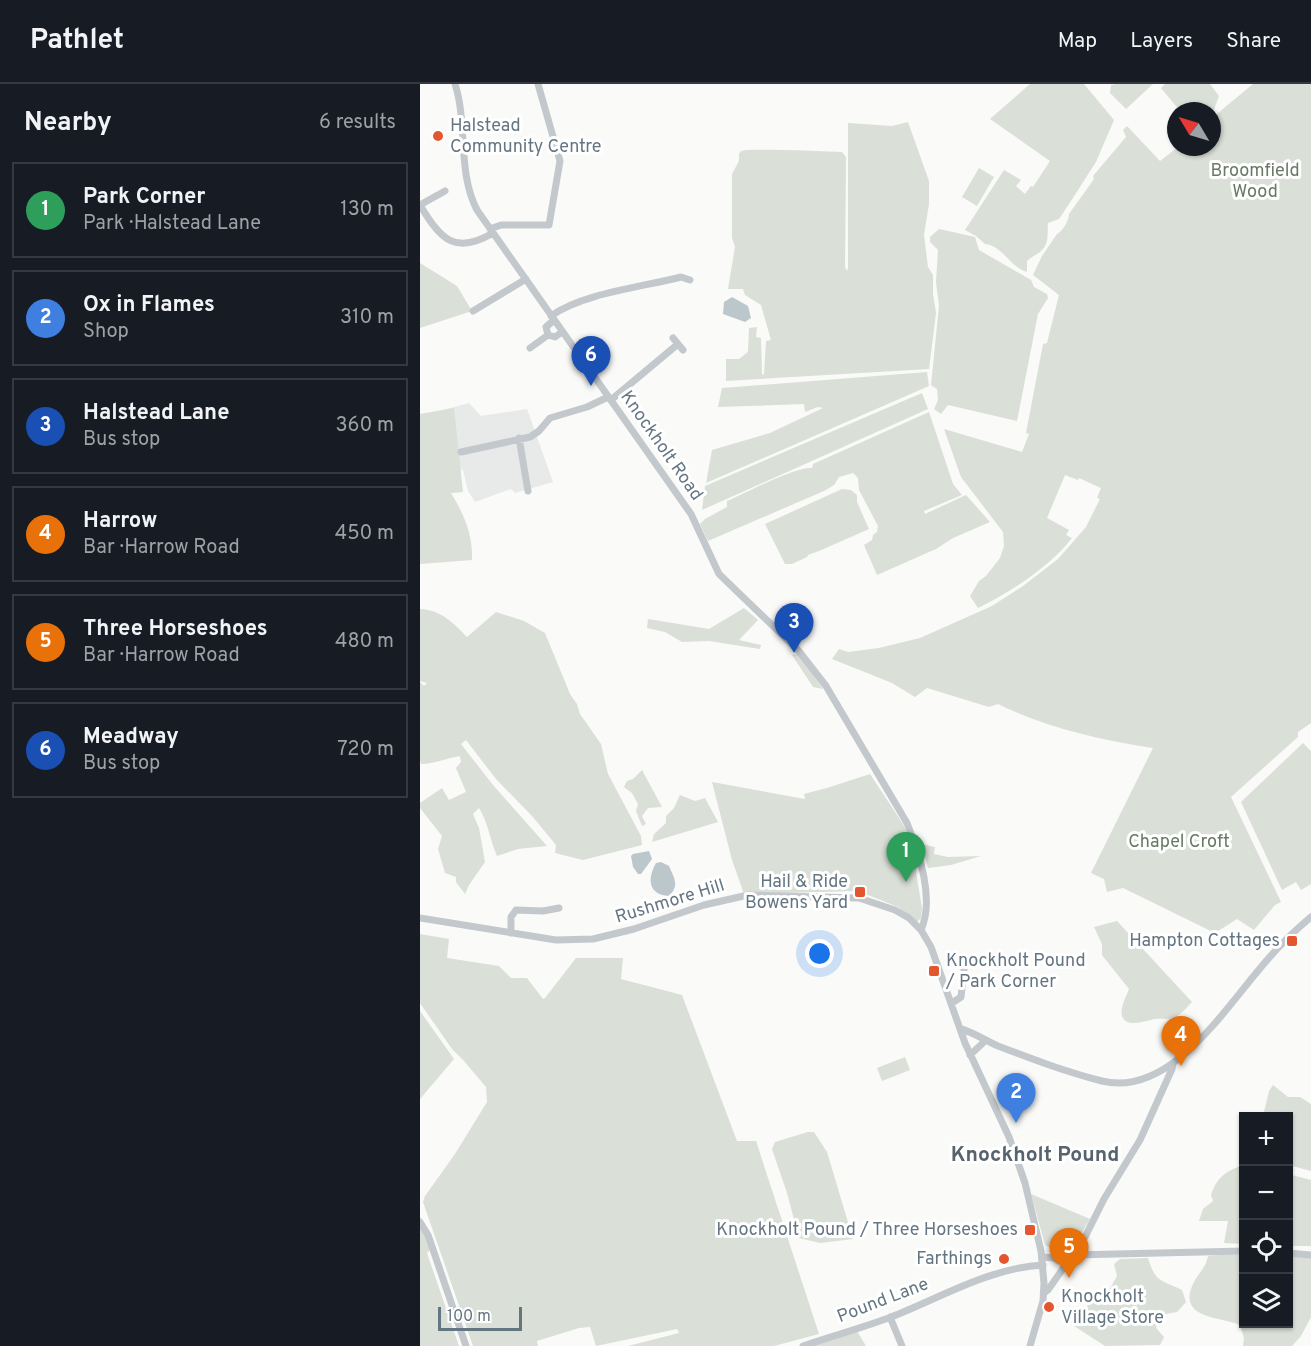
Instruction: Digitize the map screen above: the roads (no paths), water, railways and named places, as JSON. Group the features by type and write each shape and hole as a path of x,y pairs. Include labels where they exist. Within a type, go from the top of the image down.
{"street":[{"name":"Knockholt Road","path":"456,84 461,105 468,188 474,204 691,514 719,574 798,650 826,686 907,823 915,842 926,893 926,919 921,930"},
{"path":"445,191 420,205 434,228 447,240 465,244 479,241 501,225 549,225 560,161 535,85"},
{"path":"548,335 546,327 552,318 570,305 681,277 690,280"},
{"path":"473,311 526,279"},
{"path":"548,335 555,337 562,332"},
{"path":"530,348 548,335"},
{"path":"460,452 535,435 556,416 609,399 678,344"},
{"path":"519,438 528,491"},
{"name":"Rushmore Hill","path":"420,918 556,940 593,939 634,929 704,905 748,895 859,898 895,910 909,918 921,930"},
{"path":"511,933 512,917 516,910 543,911 559,908"},
{"path":"961,1029 985,1041 1105,1082 1122,1084 1135,1082 1156,1073 1173,1062 1224,1014 1264,964 1311,916"},
{"path":"921,930 931,947 970,1055 1020,1165 1043,1261 1044,1293 1030,1346"},
{"path":"952,1003 961,997 965,962"},
{"path":"970,1055 985,1041"},
{"path":"1044,1293 1074,1255 1140,1140 1173,1062"},
{"path":"1156,1073 1166,1081"},
{"path":"420,1222 428,1235 466,1346"},
{"path":"1074,1255 1239,1251"},
{"path":"1293,1253 1311,1255"},
{"path":"1043,1261 1054,1258 1067,1264"},
{"name":"Pound Lane","path":"803,1346 890,1317 955,1289 1021,1266 1043,1261"},
{"path":"890,1317 902,1346"}],"place":[{"name":"Halstead Community Centre","path":"438,136"},
{"name":"Meadway","path":"591,386"},
{"name":"Halstead Lane","path":"794,653"},
{"name":"Park Corner","path":"906,882"},
{"name":"Hail & Ride Bowens Yard","path":"860,892"},
{"name":"Hampton Cottages","path":"1292,941"},
{"name":"Knockholt Pound / Park Corner","path":"934,971"},
{"name":"Harrow","path":"1181,1066"},
{"name":"Ox in Flames","path":"1016,1123"},
{"name":"Knockholt Pound / Three Horseshoes","path":"1030,1230"},
{"name":"Farthings","path":"1004,1259"},
{"name":"Three Horseshoes","path":"1069,1278"},
{"name":"Knockholt Village Store","path":"1049,1307"}],"district":[{"name":"Knockholt Pound","path":"1035,1155"}],"park label":[{"name":"Broomfield Wood","path":"1255,181"},
{"name":"Chapel Croft","path":"1179,842"}]}
